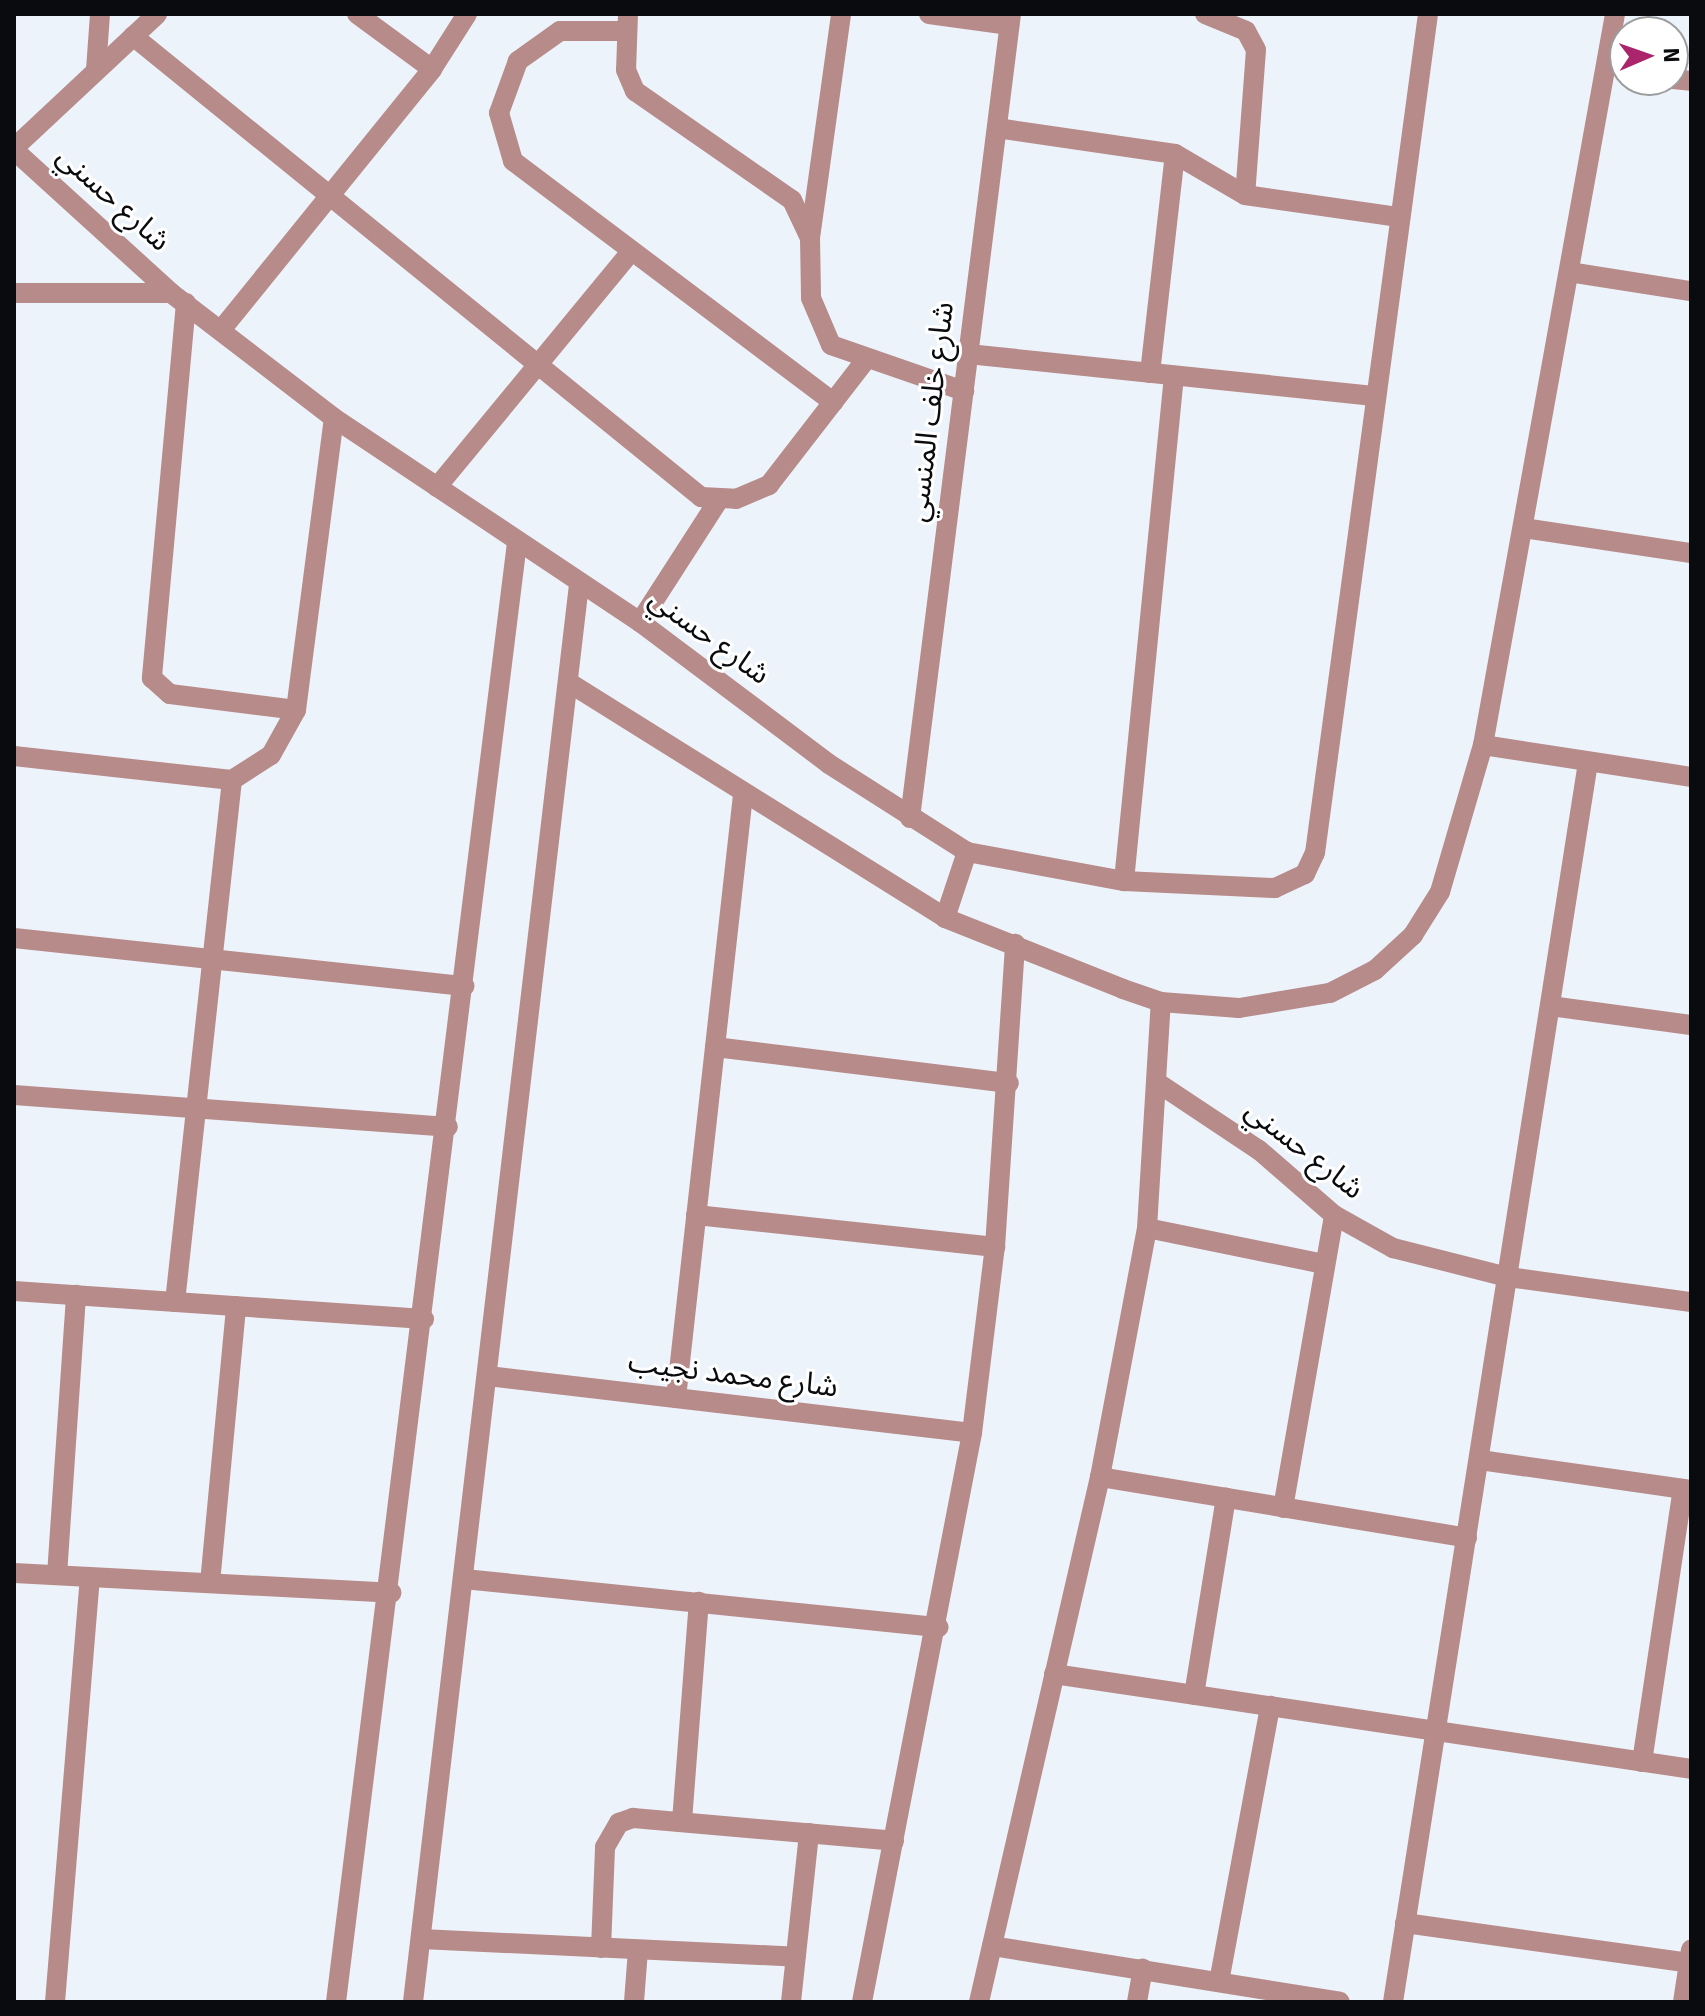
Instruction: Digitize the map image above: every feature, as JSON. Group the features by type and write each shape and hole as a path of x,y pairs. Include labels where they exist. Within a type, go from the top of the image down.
{"street":[{"path":"96,70 100,14"},
{"path":"14,149 157,14"},
{"path":"357,14 432,69"},
{"path":"221,330 432,69 467,14"},
{"path":"841,14 810,238 818,325 831,345 864,362 964,391"},
{"path":"929,14 1010,20"},
{"path":"1205,14 1246,31 1256,50 1245,195"},
{"path":"945,918 967,852 1124,881 1275,888 1305,874 1315,853 1397,217 1428,14"},
{"name":"شارع خلف المنسي","path":"910,818 1010,20"},
{"path":"810,238 792,200 635,91 626,70 627,22 560,31 536,43 518,61 499,113 513,161 629,254 833,402"},
{"path":"133,36 701,497 718,501 769,485 864,362"},
{"path":"568,682 743,795 945,918 1161,1002 1281,1005 1330,993 1375,970 1413,935 1440,892 1483,745 1569,272 1609,96"},
{"path":"997,128 1175,154 1245,195 1397,217"},
{"name":"شارع حسني","path":"14,149 178,298 334,418 640,622 910,818 967,852"},
{"path":"1150,373 1175,154"},
{"path":"437,487 541,366 629,254"},
{"path":"1569,272 1691,291"},
{"name":"شارع حسني","path":"14,293 178,298"},
{"path":"178,298 152,678 170,694 296,710"},
{"path":"968,354 1374,396"},
{"path":"1124,881 1174,376"},
{"path":"14,756 232,780 271,755 296,710 334,418"},
{"path":"640,622 718,501"},
{"path":"1523,528 1691,553"},
{"path":"336,2002 391,1593 517,542"},
{"path":"413,2002 579,584"},
{"path":"1483,745 1691,777"},
{"path":"1393,2002 1438,1732 1588,763"},
{"path":"175,1302 216,960 232,780"},
{"path":"676,1398 743,795"},
{"path":"14,938 464,986"},
{"path":"862,2002 939,1627 972,1433 995,1247 1009,1083 1015,944"},
{"path":"979,2002 1100,1477 1147,1228 1161,1085 1161,1002"},
{"path":"1550,1006 1691,1025"},
{"path":"715,1047 1009,1083"},
{"name":"شارع حسني","path":"1161,1085 1259,1150 1334,1215 1393,1248 1508,1277 1691,1302"},
{"path":"14,1095 448,1127"},
{"path":"696,1215 995,1247"},
{"path":"1283,1508 1334,1215"},
{"path":"1147,1228 1324,1264"},
{"path":"14,1291 424,1319"},
{"path":"57,1575 76,1295"},
{"path":"210,1583 236,1306"},
{"name":"شارع محمد نجيب","path":"488,1376 972,1433"},
{"path":"1480,1460 1687,1490 1642,1762"},
{"path":"1100,1477 1467,1538"},
{"path":"1194,1695 1226,1498"},
{"path":"14,1573 391,1593"},
{"path":"55,2002 90,1577"},
{"path":"464,1579 939,1627"},
{"path":"682,1821 699,1602"},
{"path":"1054,1674 1691,1769"},
{"path":"1219,1982 1270,1706"},
{"path":"601,1948 610,1834 633,1818 894,1841"},
{"path":"791,2002 809,1833"},
{"path":"1405,1923 1690,1959 1683,2002"},
{"path":"421,1939 796,1957"},
{"path":"992,1946 1340,2002"},
{"path":"634,2002 638,1950"},
{"path":"1137,2002 1143,1969"}]}
